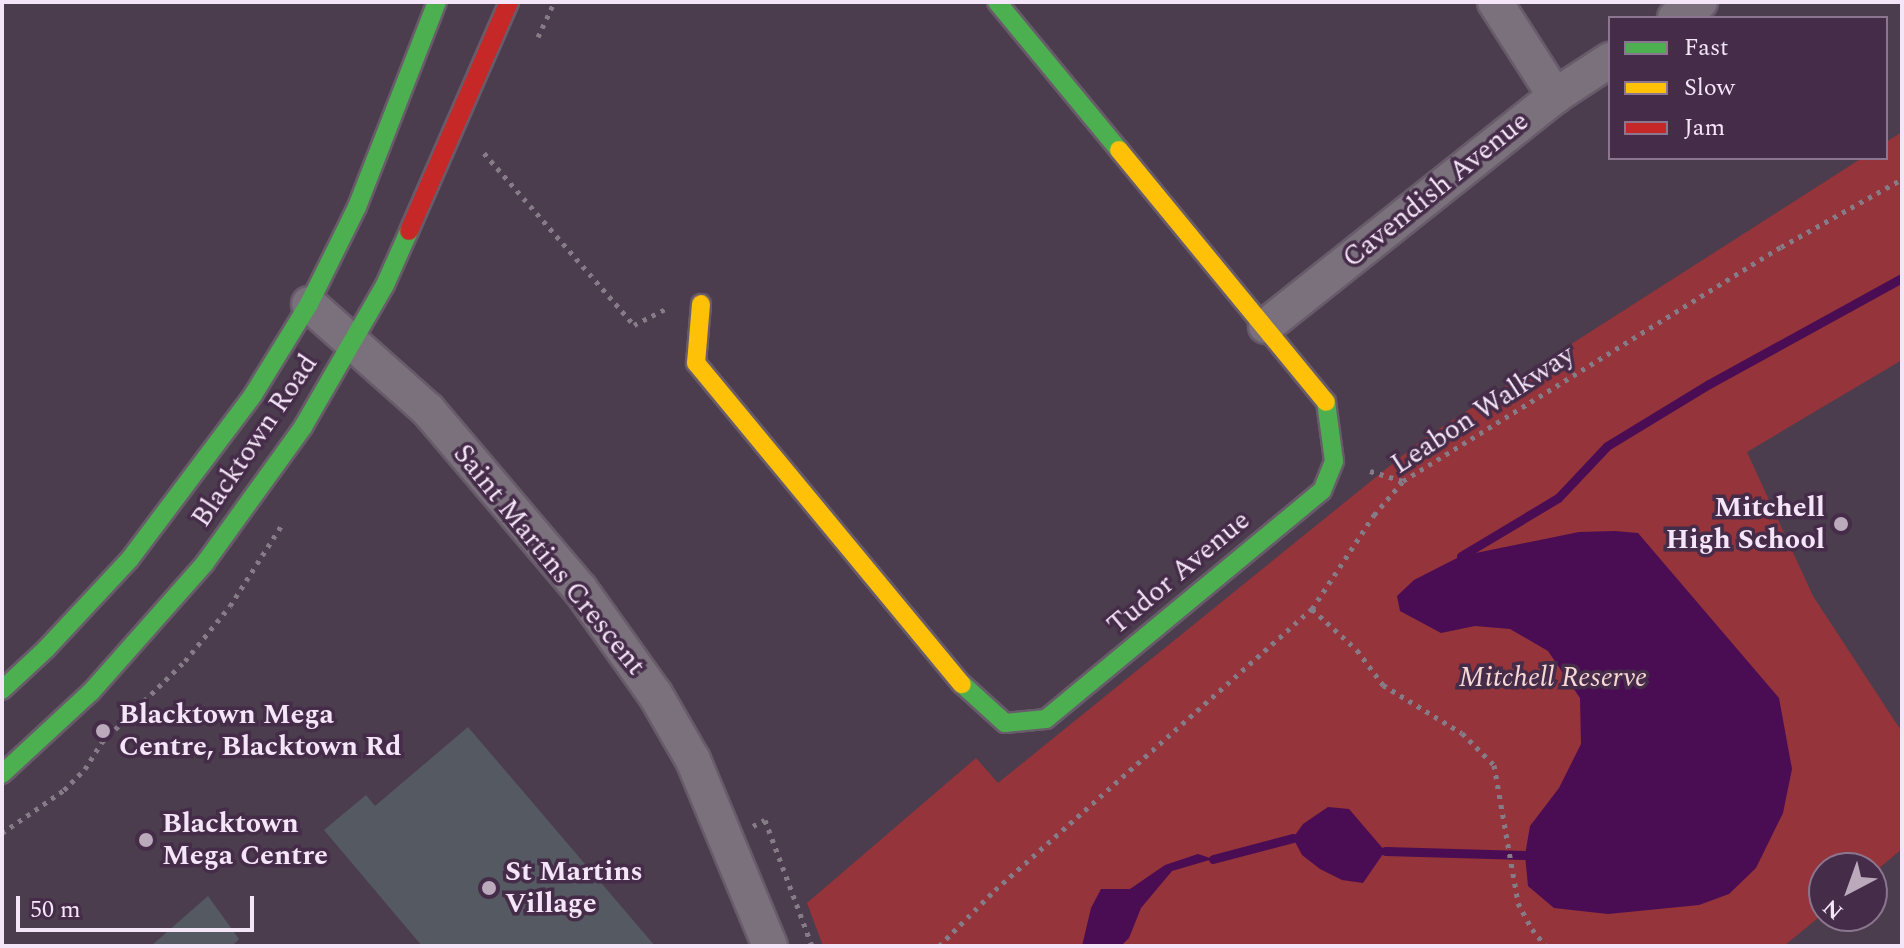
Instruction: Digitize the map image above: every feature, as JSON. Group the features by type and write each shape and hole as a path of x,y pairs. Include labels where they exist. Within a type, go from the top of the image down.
{"main road":[{"name":"Blacktown Road","path":"2,690 86,607 174,505 253,395 309,304 357,207 437,2"},
{"name":"Blacktown Road","path":"2,774 91,692 205,563 303,427 385,285 509,2"},
{"name":"Tudor Avenue","path":"701,304 696,363 967,690 1005,723 1046,719 1322,491 1334,461 1326,399 997,2"}],"street":[{"path":"1495,2 1555,96"},
{"path":"1678,16 1700,2"},
{"name":"Cavendish Avenue","path":"1266,326 1555,96 1608,61"},
{"name":"Saint Martins Crescent","path":"309,304 428,410 580,589 655,694 693,760 770,946"}],"path":[{"path":"484,153 634,325 670,306 701,304"},
{"name":"Leabon Walkway","path":"939,946 995,890 1312,609 1374,515 1403,481 1781,247 1902,179"},
{"path":"1312,609 1357,650 1383,685 1462,733 1494,765 1506,817 1518,903 1543,945"},
{"path":"726,838 765,820 812,946"}],"green space":[{"name":"Mitchell Reserve","path":"1902,132 1902,360 1747,452 1813,596 1902,732 1902,849 1888,861 1888,852 1808,852 1808,926 1784,946 823,946 807,903 976,758 998,783 1423,439 1859,160 1888,160 1888,141"}],"shaded area":[{"path":"1579,532 1638,533 1779,698 1792,769 1783,813 1756,868 1729,894 1699,905 1608,914 1554,908 1528,886 1525,855 1530,826 1559,788 1581,744 1580,698 1548,651 1510,629 1475,626 1441,633 1400,611 1397,596 1414,580 1461,556"},
{"path":"1328,807 1349,809 1385,851 1363,883 1342,880 1320,869 1302,855 1293,838 1303,824"},
{"path":"1198,854 1213,859 1172,871 1141,908 1129,938 1121,946 1082,946 1091,908 1101,889 1130,889 1165,865"}],"building":[{"name":"St Martins Village","path":"468,727 655,946 422,946 324,830 366,795 375,806"},
{"path":"208,896 239,939 232,946 151,946"}],"waterway":[{"path":"1461,556 1558,498 1607,446 1709,384 1902,278"},
{"path":"1213,859 1293,838"},
{"path":"1385,851 1525,855"}],"traffic: fast":[{"path":"2,690 46,649 130,559 253,395 309,304 357,207 437,2"},
{"path":"997,2 1119,150"},
{"path":"2,774 91,692 205,563 303,427 385,285 409,231"},
{"path":"962,684 1005,723 1046,719 1322,491 1334,461 1326,402"}],"traffic: slow":[{"path":"1119,150 1326,402"},
{"path":"701,304 696,363 962,684"}],"traffic: jam":[{"path":"409,231 509,2"}],"place":[{"name":"Mitchell High School","path":"1841,524"},
{"name":"Blacktown Mega Centre, Blacktown Rd","path":"103,731"},
{"name":"Blacktown Mega Centre","path":"146,840"},
{"name":"St Martins Village","path":"489,888"}]}
